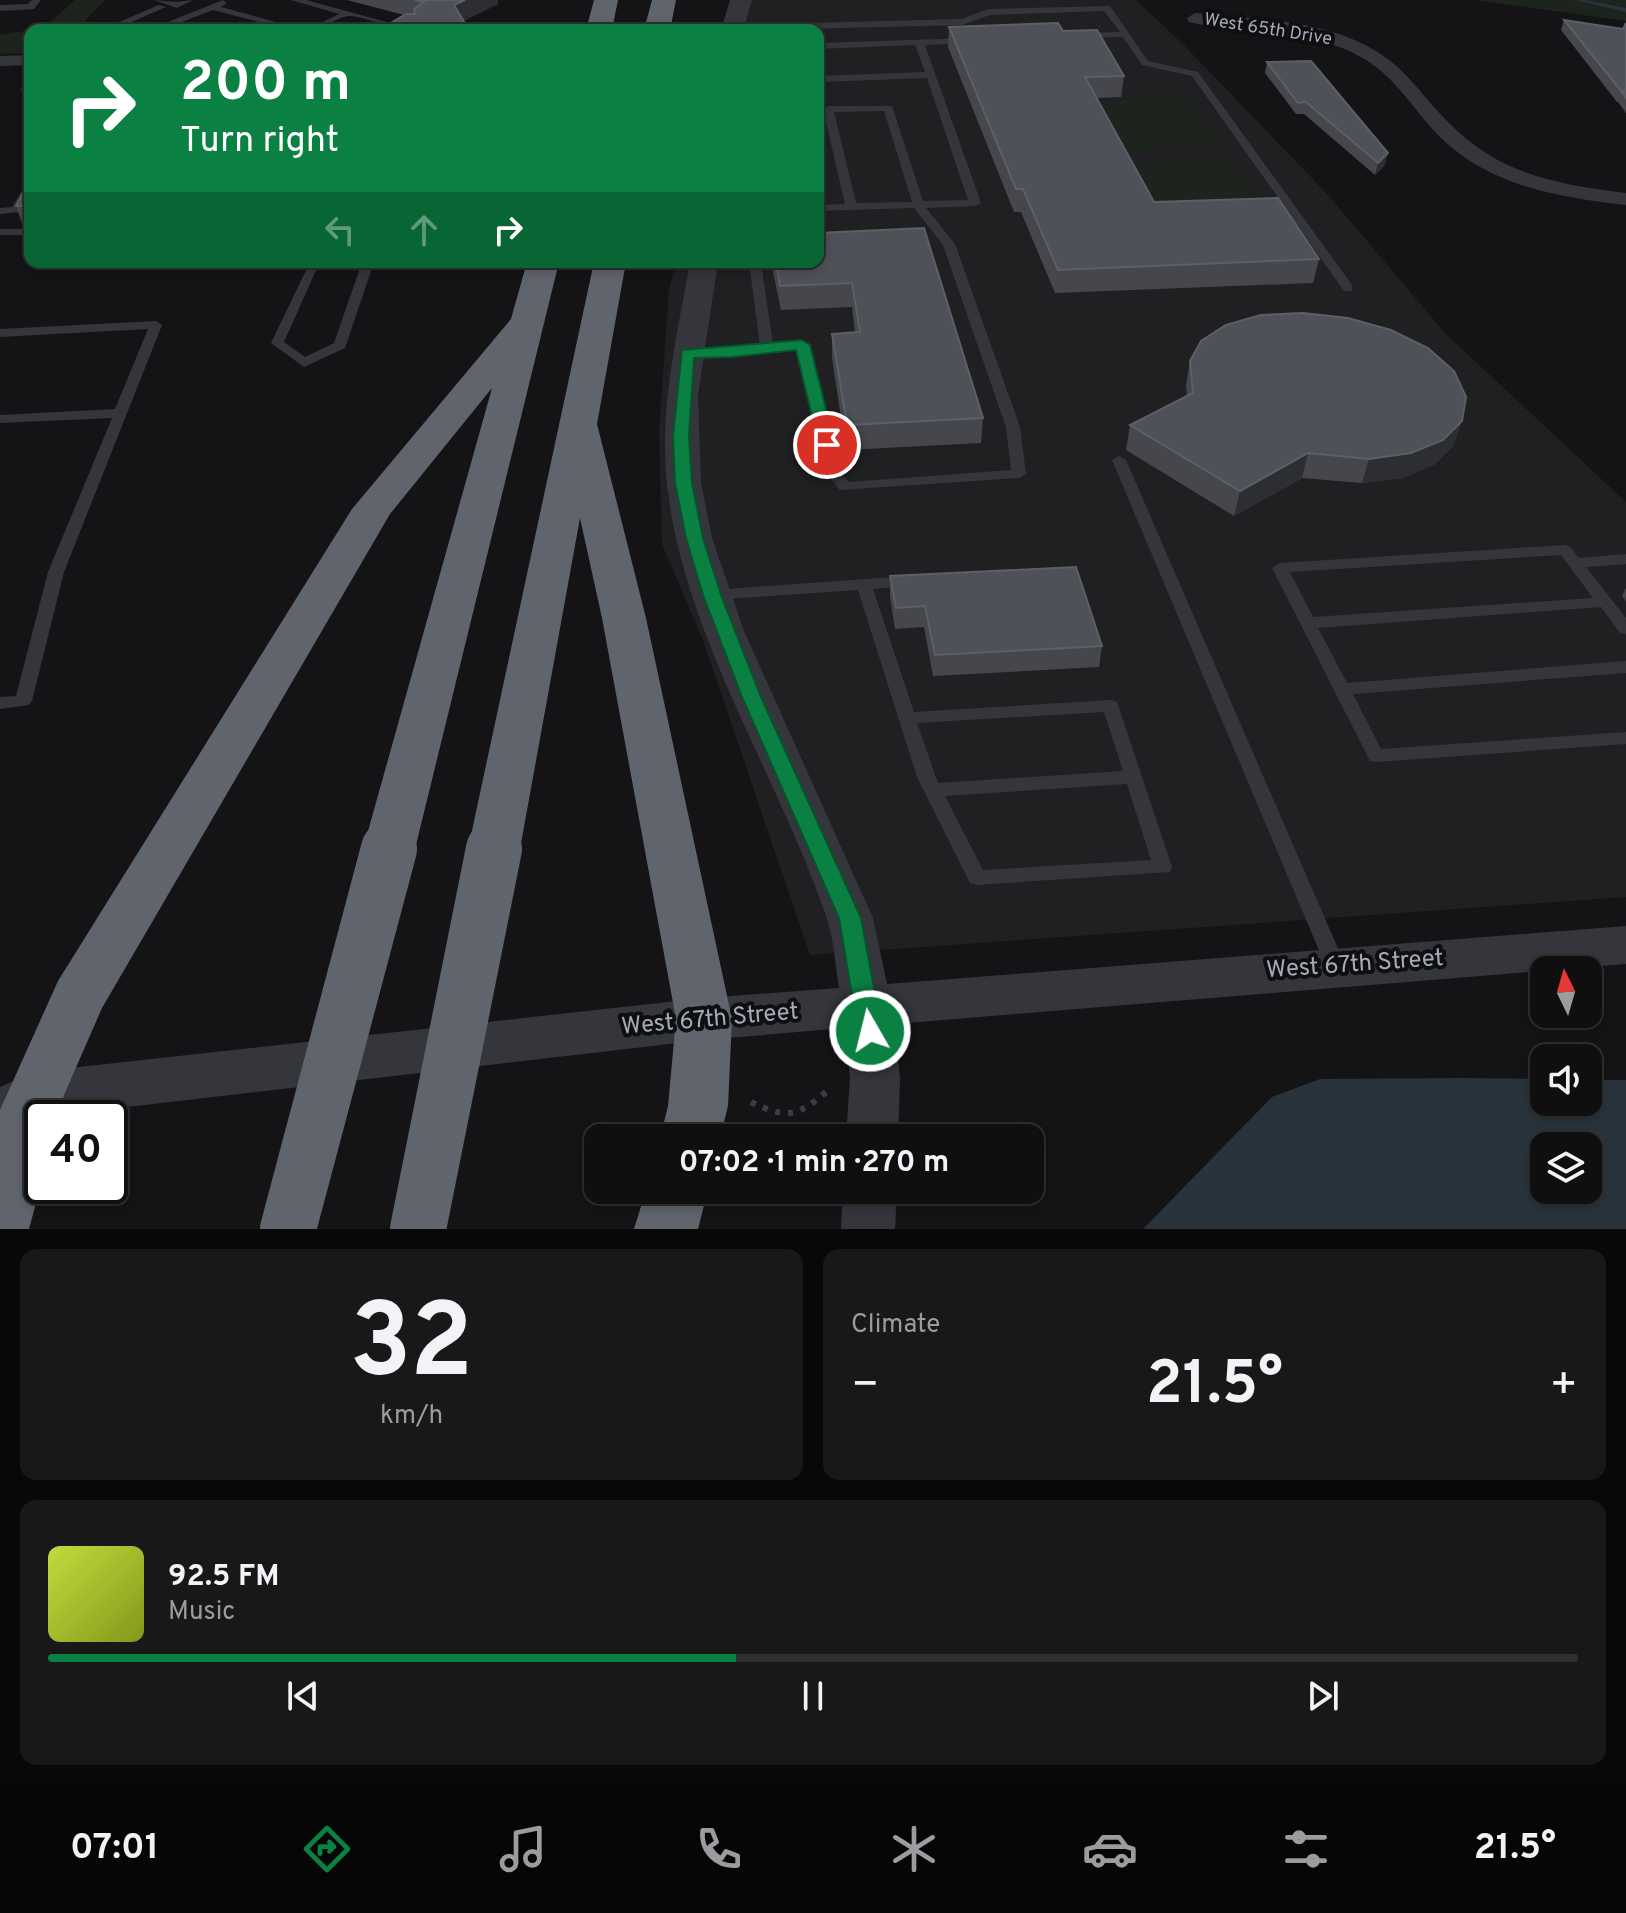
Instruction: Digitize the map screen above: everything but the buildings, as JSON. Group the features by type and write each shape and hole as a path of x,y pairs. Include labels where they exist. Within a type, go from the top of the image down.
{"highway":[{"path":"600,24 606,0"},
{"path":"658,24 664,0"},
{"path":"288,1229 542,268"},
{"path":"418,1229 609,268"},
{"path":"0,1222 11,1097 78,998 372,509 529,319"},
{"path":"578,424 627,633 704,1019 698,1106 694,1124"},
{"path":"666,1229 673,1204"}],"street":[{"path":"734,24 741,0"},
{"name":"West 65th Drive","path":"1195,18 1308,33 1359,49 1379,60 1475,156 1538,184 1626,199"},
{"path":"0,61 24,60"},
{"path":"703,268 682,395 684,483 694,538 751,697 850,918 867,1007 875,1078 873,1124"},
{"name":"West 67th Street","path":"11,1097 704,1019 1626,945"},
{"path":"868,1229 869,1204"}],"lane":[{"path":"0,8 31,7 37,0"},
{"path":"117,24 160,3 177,5 189,0"},
{"path":"168,24 229,0"},
{"path":"295,0 389,24"},
{"path":"212,7 277,24"},
{"path":"824,26 962,22 989,12 1107,8 1145,63 1195,74 1348,288"},
{"path":"325,24 348,13"},
{"path":"962,22 970,40"},
{"path":"1063,36 1126,34"},
{"path":"824,46 985,39"},
{"path":"824,208 975,203 919,42"},
{"path":"824,79 930,75"},
{"path":"687,354 802,345 823,419 831,471 845,487 1019,474 1013,427 949,244 930,230 919,207 888,108 828,109 851,207"},
{"path":"0,211 16,210 24,196"},
{"path":"0,232 24,232"},
{"path":"311,268 277,343 304,363 340,345 364,268"},
{"path":"756,268 767,349"},
{"path":"0,333 156,325 56,572 23,701 0,703"},
{"path":"0,419 121,413"},
{"path":"1119,460 1336,967"},
{"path":"1626,629 1565,550 1280,568 1376,756 1626,738"},
{"path":"1575,563 1626,559"},
{"path":"712,595 925,580"},
{"path":"864,584 907,718 932,790 977,878 1163,867 1111,706 907,718"},
{"path":"1308,623 1605,602"},
{"path":"1342,689 1626,667"},
{"path":"932,790 1134,777"}],"path":[{"path":"751,1102 777,1116 803,1113 826,1092"}],"shaded area":[{"path":"75,0 106,0 84,24 44,24 53,20"},
{"path":"734,0 1136,0 1183,44 1328,195 1446,334 1626,502 1626,897 810,955 704,643 662,544 659,431 669,289 674,268 824,268 824,24 729,24"},
{"path":"1475,0 1626,0 1626,21"},
{"path":"24,31 24,53 0,54 0,35"},
{"path":"1188,97 1221,146 1115,151 1087,101"},
{"path":"1231,162 1269,219 1155,224 1123,166"},
{"path":"1320,1079 1530,1079 1530,1116 1602,1116 1602,1080 1626,1080 1626,1229 1143,1229 1272,1097"}],"waterway":[{"path":"1578,0 1626,10"}],"route":[{"path":"827,445 823,419 802,345 733,353 687,354 681,436 684,483 694,538 751,697 850,918 870,1031"}]}
